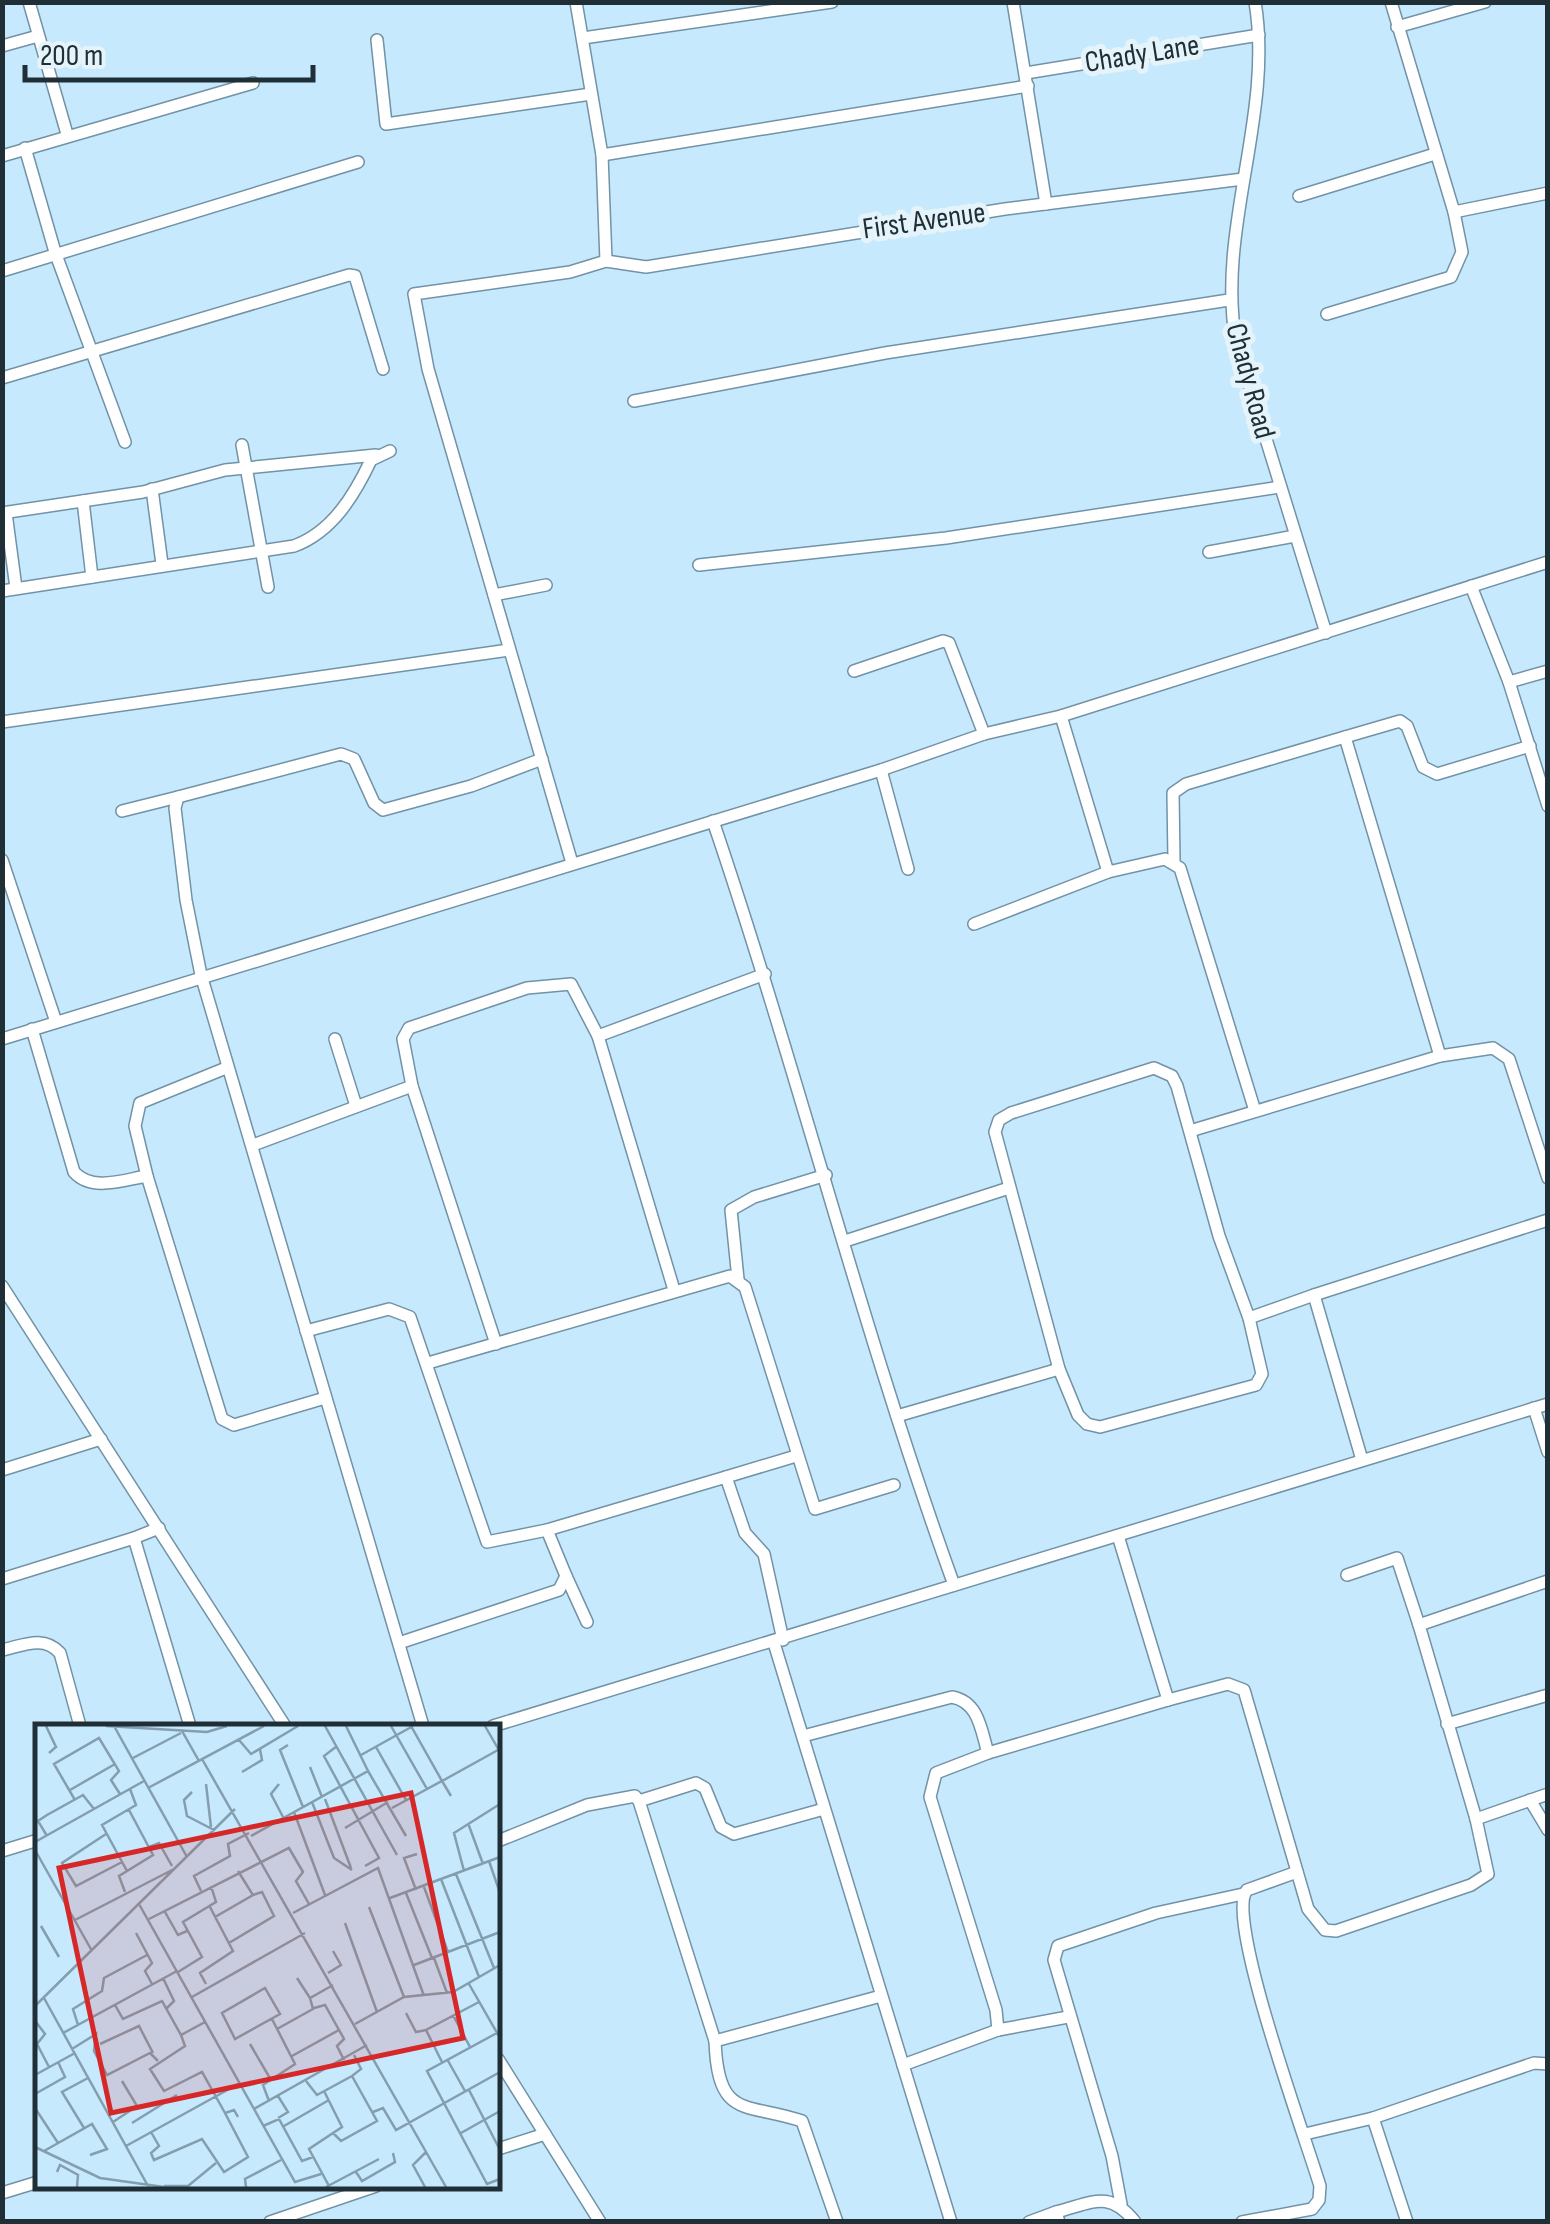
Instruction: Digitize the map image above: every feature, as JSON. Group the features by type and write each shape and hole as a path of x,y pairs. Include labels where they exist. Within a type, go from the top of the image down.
{"street":[{"path":"28,2 66,134"},
{"path":"576,2 602,155 606,261"},
{"path":"583,38 832,2"},
{"path":"1013,2 1046,204"},
{"name":"Chady Road","path":"1255,2 1259,35 1229,300 1236,342 1326,632"},
{"path":"1327,314 1450,277 1462,252 1454,212 1391,2"},
{"path":"1397,27 1485,2"},
{"name":"Chady Lane","path":"602,155 1259,35"},
{"path":"2,46 38,36"},
{"path":"377,40 386,124 591,94"},
{"path":"2,156 66,134 253,83"},
{"path":"25,148 56,252 125,442"},
{"path":"1299,196 1435,154"},
{"path":"2,270 358,162"},
{"name":"First Avenue","path":"494,596 428,369 414,294 570,272 606,261 646,266 1046,204 1244,179"},
{"path":"1454,212 1548,193"},
{"path":"2,378 349,276 355,276 383,369"},
{"path":"634,400 885,353 1229,300"},
{"path":"242,444 268,587"},
{"path":"376,455 356,493 316,538 294,546 9,590 4,513 152,490 246,468 390,452"},
{"path":"699,565 946,538 1280,488"},
{"path":"152,490 162,564"},
{"path":"83,501 92,576"},
{"path":"1208,552 1295,536"},
{"path":"2,1039 881,770 984,734 1061,716 1548,562"},
{"path":"546,585 494,596 572,864"},
{"path":"1471,586 1510,682 1548,806"},
{"path":"854,670 943,642 949,644 984,734"},
{"path":"2,722 509,650"},
{"path":"1510,682 1548,671"},
{"path":"1061,716 1108,872"},
{"path":"1174,861 1172,793 1186,784 1400,720 1407,726 1423,767 1437,774 1530,746"},
{"path":"1345,737 1440,1056"},
{"path":"122,810 340,754 354,760 374,803 384,810 394,810 542,759"},
{"path":"881,770 908,869"},
{"path":"178,797 186,900 201,975 423,1724"},
{"path":"713,821 765,974 897,1416 954,1585"},
{"path":"974,924 1108,872 1165,859 1174,861 1180,868 1255,1111"},
{"path":"2,860 56,1022"},
{"path":"598,1036 765,974"},
{"path":"496,1344 412,1086 403,1040 409,1028 527,988 571,984 598,1036 674,1290"},
{"path":"32,1029 74,1172 82,1182 94,1184 148,1176"},
{"path":"335,1039 356,1106"},
{"path":"1190,1131 1440,1056 1481,1048 1503,1051 1548,1178"},
{"path":"226,1068 140,1103 135,1126 148,1176 222,1419 234,1425 325,1398"},
{"path":"1162,1069 1177,1086 1219,1236 1249,1318 1262,1374 1256,1385 1124,1422 1100,1427 1086,1424 1059,1369 1009,1188 995,1132 999,1120 1028,1107 1162,1069"},
{"path":"253,1145 412,1086"},
{"path":"826,1175 754,1197 732,1210 738,1279 759,1329 796,1456 816,1509 894,1486"},
{"path":"845,1242 1009,1188"},
{"path":"1249,1318 1548,1220"},
{"path":"428,1364 674,1290 730,1276 738,1279"},
{"path":"2,1286 284,1724"},
{"path":"1314,1295 1362,1460"},
{"path":"306,1331 390,1309 401,1310 410,1317 482,1536 494,1543 796,1456"},
{"path":"897,1416 1059,1369"},
{"path":"500,1724 954,1585 1119,1539 1541,1406 1548,1452"},
{"path":"2,1470 101,1439"},
{"path":"726,1477 745,1534 764,1554 778,1641 803,1736 951,2222"},
{"path":"2,1579 158,1528"},
{"path":"547,1530 587,1622"},
{"path":"134,1538 189,1724"},
{"path":"1119,1539 1168,1700"},
{"path":"998,2030 930,1797 936,1773 988,1753 1168,1700 1228,1684 1240,1685 1316,1924 1336,1931 1481,1881 1488,1864 1397,1558 1347,1576"},
{"path":"402,1642 559,1590 566,1576"},
{"path":"1419,1625 1548,1581"},
{"path":"2,1650 40,1641 52,1644 60,1653 79,1724"},
{"path":"1446,1724 1548,1695"},
{"path":"803,1736 952,1696 964,1699 974,1709 988,1753"},
{"path":"639,1802 701,1784 721,1827 734,1834 824,1809"},
{"path":"1476,1819 1548,1794"},
{"path":"500,1840 587,1805 634,1796 715,2041 716,2065 725,2091 739,2107 802,2121 837,2222"},
{"path":"1530,1800 1548,1830"},
{"path":"2,1851 35,1841"},
{"path":"1135,2222 1121,2204 1112,2156 1068,2017 1054,1960 1058,1946 1156,1913 1243,1894 1297,1872"},
{"path":"1242,2222 1312,2209 1319,2200 1320,2186 1259,1994 1242,1921 1243,1894"},
{"path":"715,2041 881,1996"},
{"path":"902,2064 998,2030 1068,2017"},
{"path":"500,2063 600,2222"},
{"path":"1305,2134 1373,2118 1534,2063 1548,2064"},
{"path":"1373,2118 1407,2222"},
{"path":"500,2148 545,2134"},
{"path":"2,2193 35,2183"},
{"path":"270,2222 336,2192"},
{"path":"1029,2222 1058,2217 1103,2200 1121,2204"}]}
